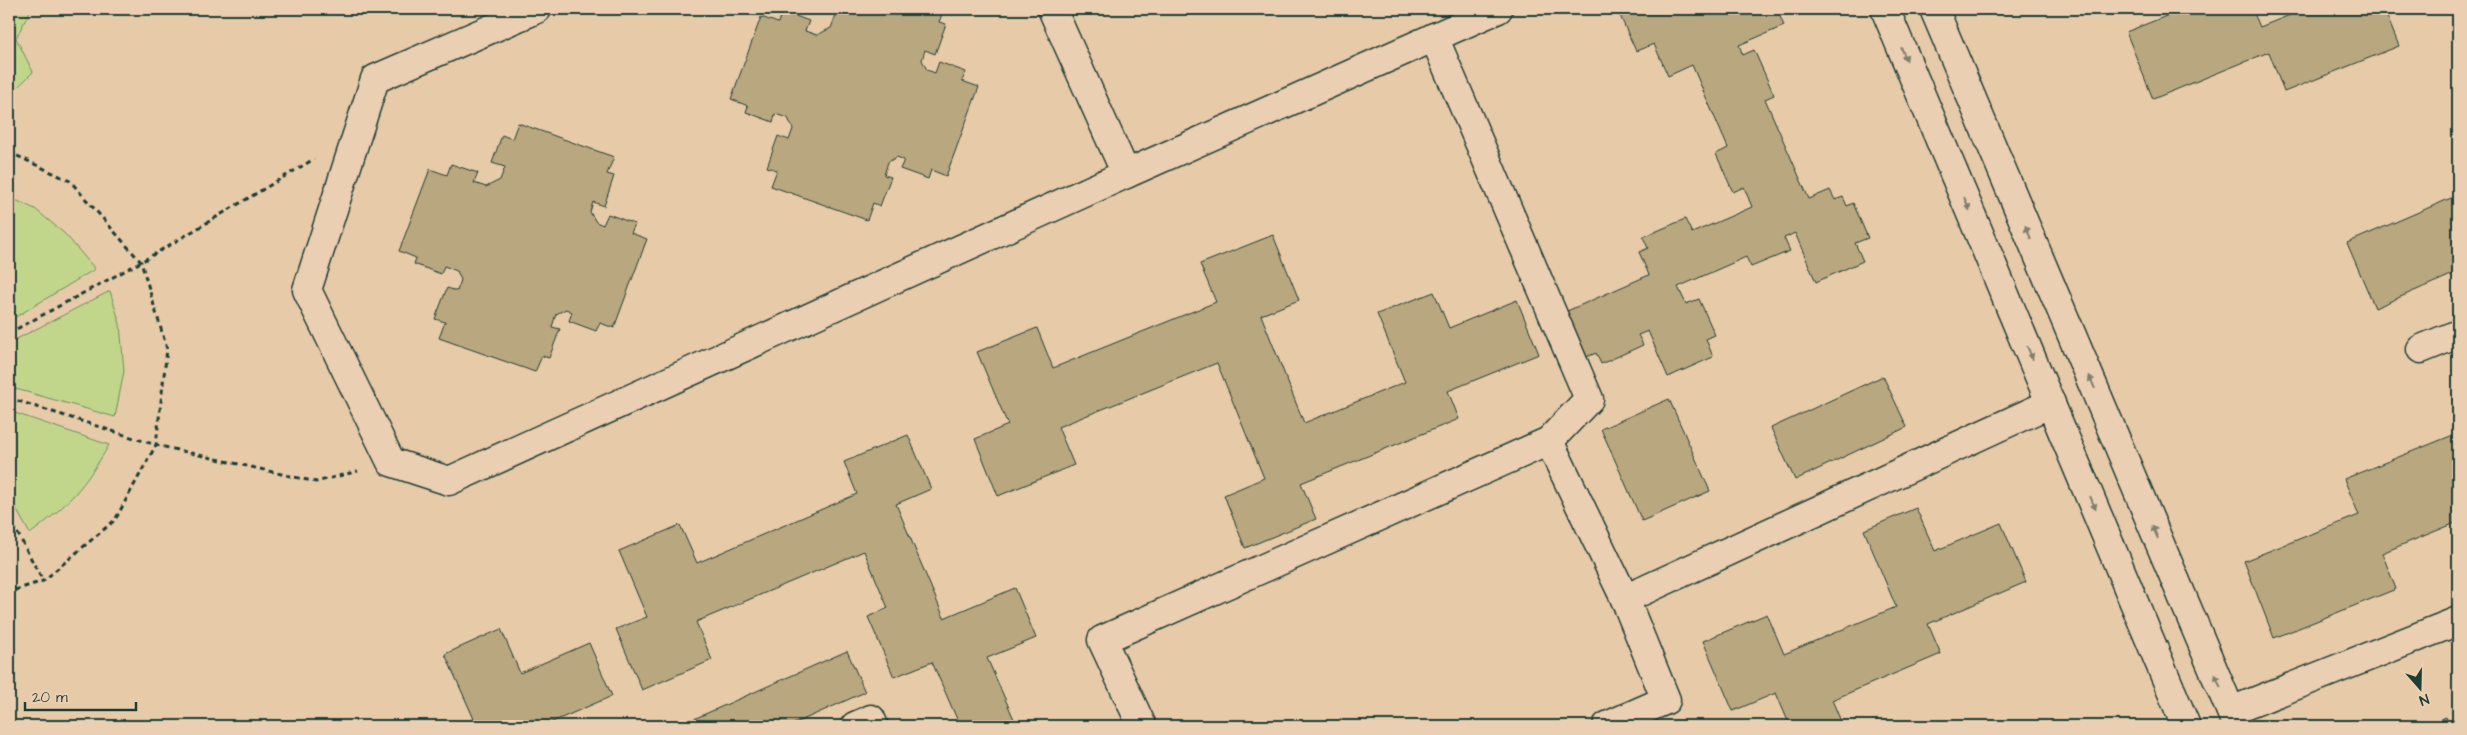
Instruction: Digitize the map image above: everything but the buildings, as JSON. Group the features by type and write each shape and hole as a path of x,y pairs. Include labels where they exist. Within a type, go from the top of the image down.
{"street":[{"path":"537,9 375,79 307,290 391,462 449,481 1126,174 1498,9"},
{"path":"1052,9 1126,174"},
{"path":"1885,9 2186,726"},
{"path":"1934,9 2234,719 2458,621"},
{"path":"1142,726 1102,640 1549,441 1589,400 1434,37"},
{"path":"2421,349 2458,334"},
{"path":"1625,599 2051,403"},
{"path":"1549,441 1625,599 1666,700 1608,726"},
{"path":"855,726 871,719 874,726"}],"path":[{"path":"9,334 140,262 358,133"},
{"path":"9,152 70,181 140,262 167,349 156,445 115,520 43,581 9,592"},
{"path":"9,398 156,445 316,482 391,462"},
{"path":"9,517 43,581"}],"green space":[{"path":"9,9 31,9 16,38 33,72 14,91 9,93"},
{"path":"9,197 35,209 65,234 95,269 9,321"},
{"path":"110,291 120,324 124,371 115,417 9,387 9,343"},
{"path":"9,411 109,445 75,494 55,514 30,534 9,496"}]}
